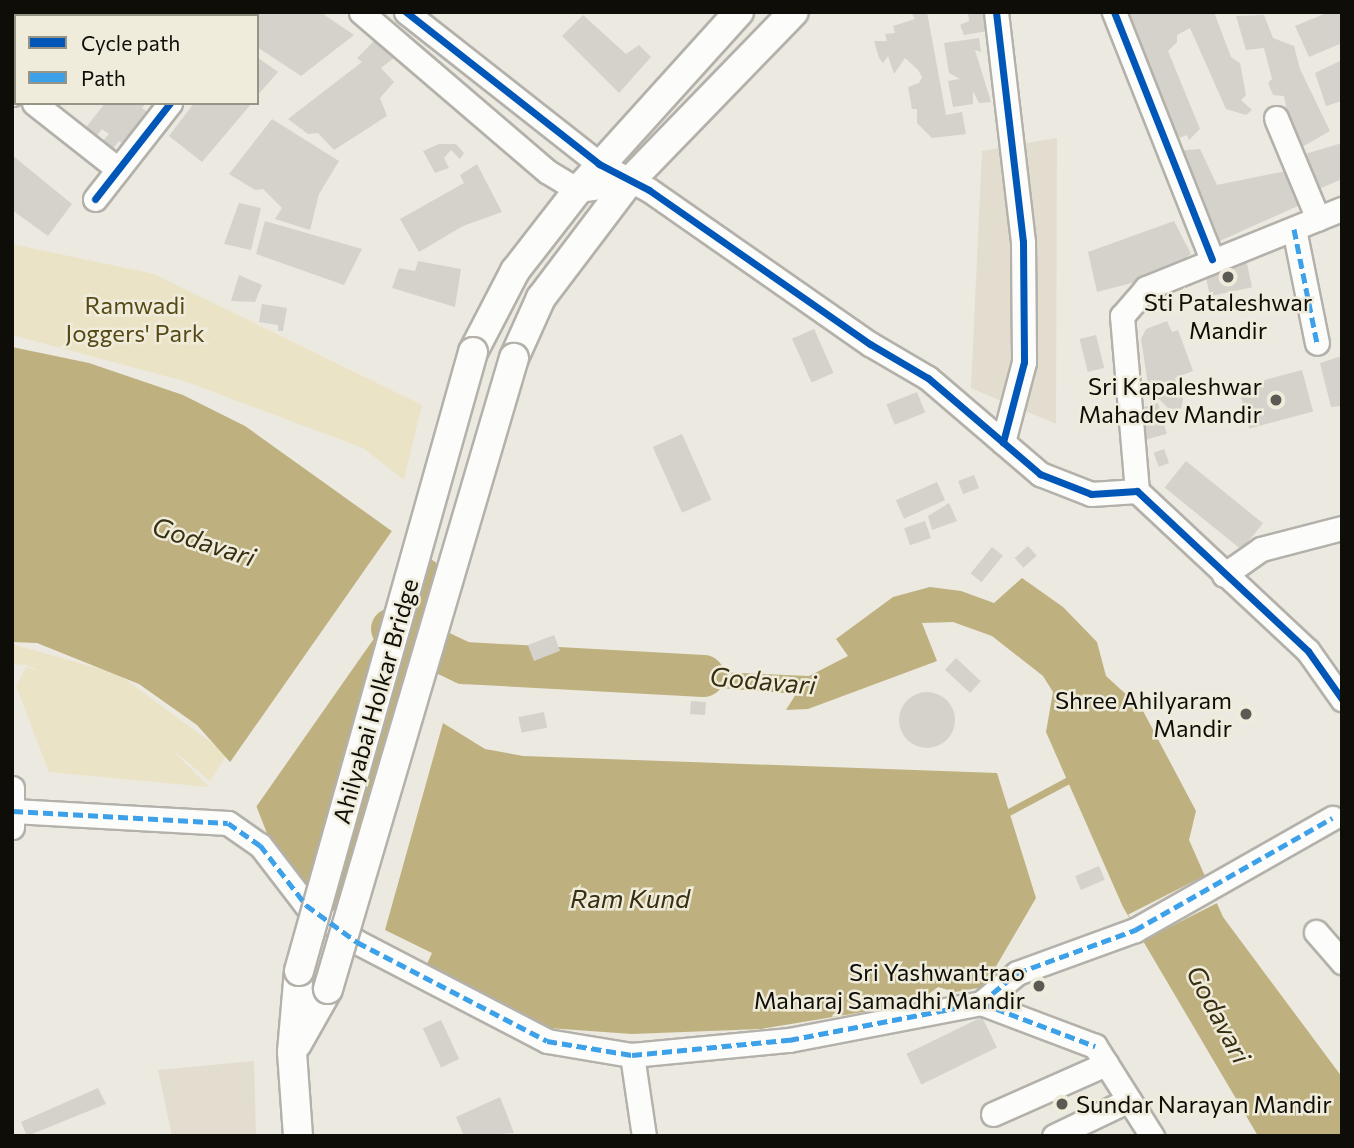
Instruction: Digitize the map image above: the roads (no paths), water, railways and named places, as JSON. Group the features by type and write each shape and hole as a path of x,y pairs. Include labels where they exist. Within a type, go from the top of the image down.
{"main road":[{"name":"Ahilyabai Holkar Bridge","path":"298,1136 292,1052 299,971 473,352 515,271 578,190 739,12"},
{"name":"Ahilyabai Holkar Bridge","path":"292,1052 328,989 514,358 541,298 628,183 794,12"}],"street":[{"path":"360,12 548,172 578,190 628,183"},
{"path":"406,12 599,164 628,183 649,190 870,344 928,378 1041,474 1091,494 1137,491"},
{"path":"996,12 1023,242 1024,362 1003,442"},
{"path":"1114,12 1212,259"},
{"path":"37,105 118,169"},
{"path":"95,199 168,105"},
{"path":"1276,118 1318,219"},
{"path":"1342,209 1212,259 1146,288 1122,316 1137,491 1308,652 1342,699"},
{"path":"1294,229 1317,343"},
{"path":"1224,575 1261,549 1342,528"},
{"path":"13,809 228,823 260,845 306,905 357,942 547,1041 632,1055 789,1040 981,1003 1017,973 1135,930 1212,889 1332,818"},
{"path":"1316,932 1342,962"},
{"path":"981,1003 1101,1055 1152,1136"},
{"path":"632,1055 644,1136"},
{"path":"993,1114 1101,1055"},
{"path":"1054,1136 1129,1100"}],"water":[{"path":"12,347 89,363 183,395 245,426 456,577 350,954 270,841 246,780 197,725 139,684 37,643 12,642"},
{"path":"1022,578 1063,607 1097,642 1106,676 1142,709 1196,811 1189,840 1223,917 1342,1077 1342,1136 1258,1136 1123,907 1046,732 1053,692 1043,676 992,636 953,622 922,623 937,661 808,709 786,710 796,694 644,682 646,669 809,676 848,656 836,639 893,597 930,587 961,591 994,603"},
{"name":"Ram Kund","path":"443,723 485,749 523,756 997,773 1036,898 984,987 955,992 938,987 922,999 893,1007 761,1029 632,1034 548,1028 426,966 432,953 385,930"}],"waterway":[{"name":"Godavari","path":"392,629 464,663 704,676"},
{"path":"1001,816 1074,777"}],"place":[{"name":"Sti Pataleshwar Mandir","path":"1228,277"},
{"name":"Sri Kapaleshwar Mahadev Mandir","path":"1276,400"},
{"name":"Shree Ahilyaram Mandir","path":"1246,714"},
{"name":"Sri Yashwantrao Maharaj Samadhi Mandir","path":"1039,986"},
{"name":"Sundar Narayan Mandir","path":"1062,1104"}],"park label":[{"name":"Ramwadi Joggers' Park","path":"135,319"}]}
